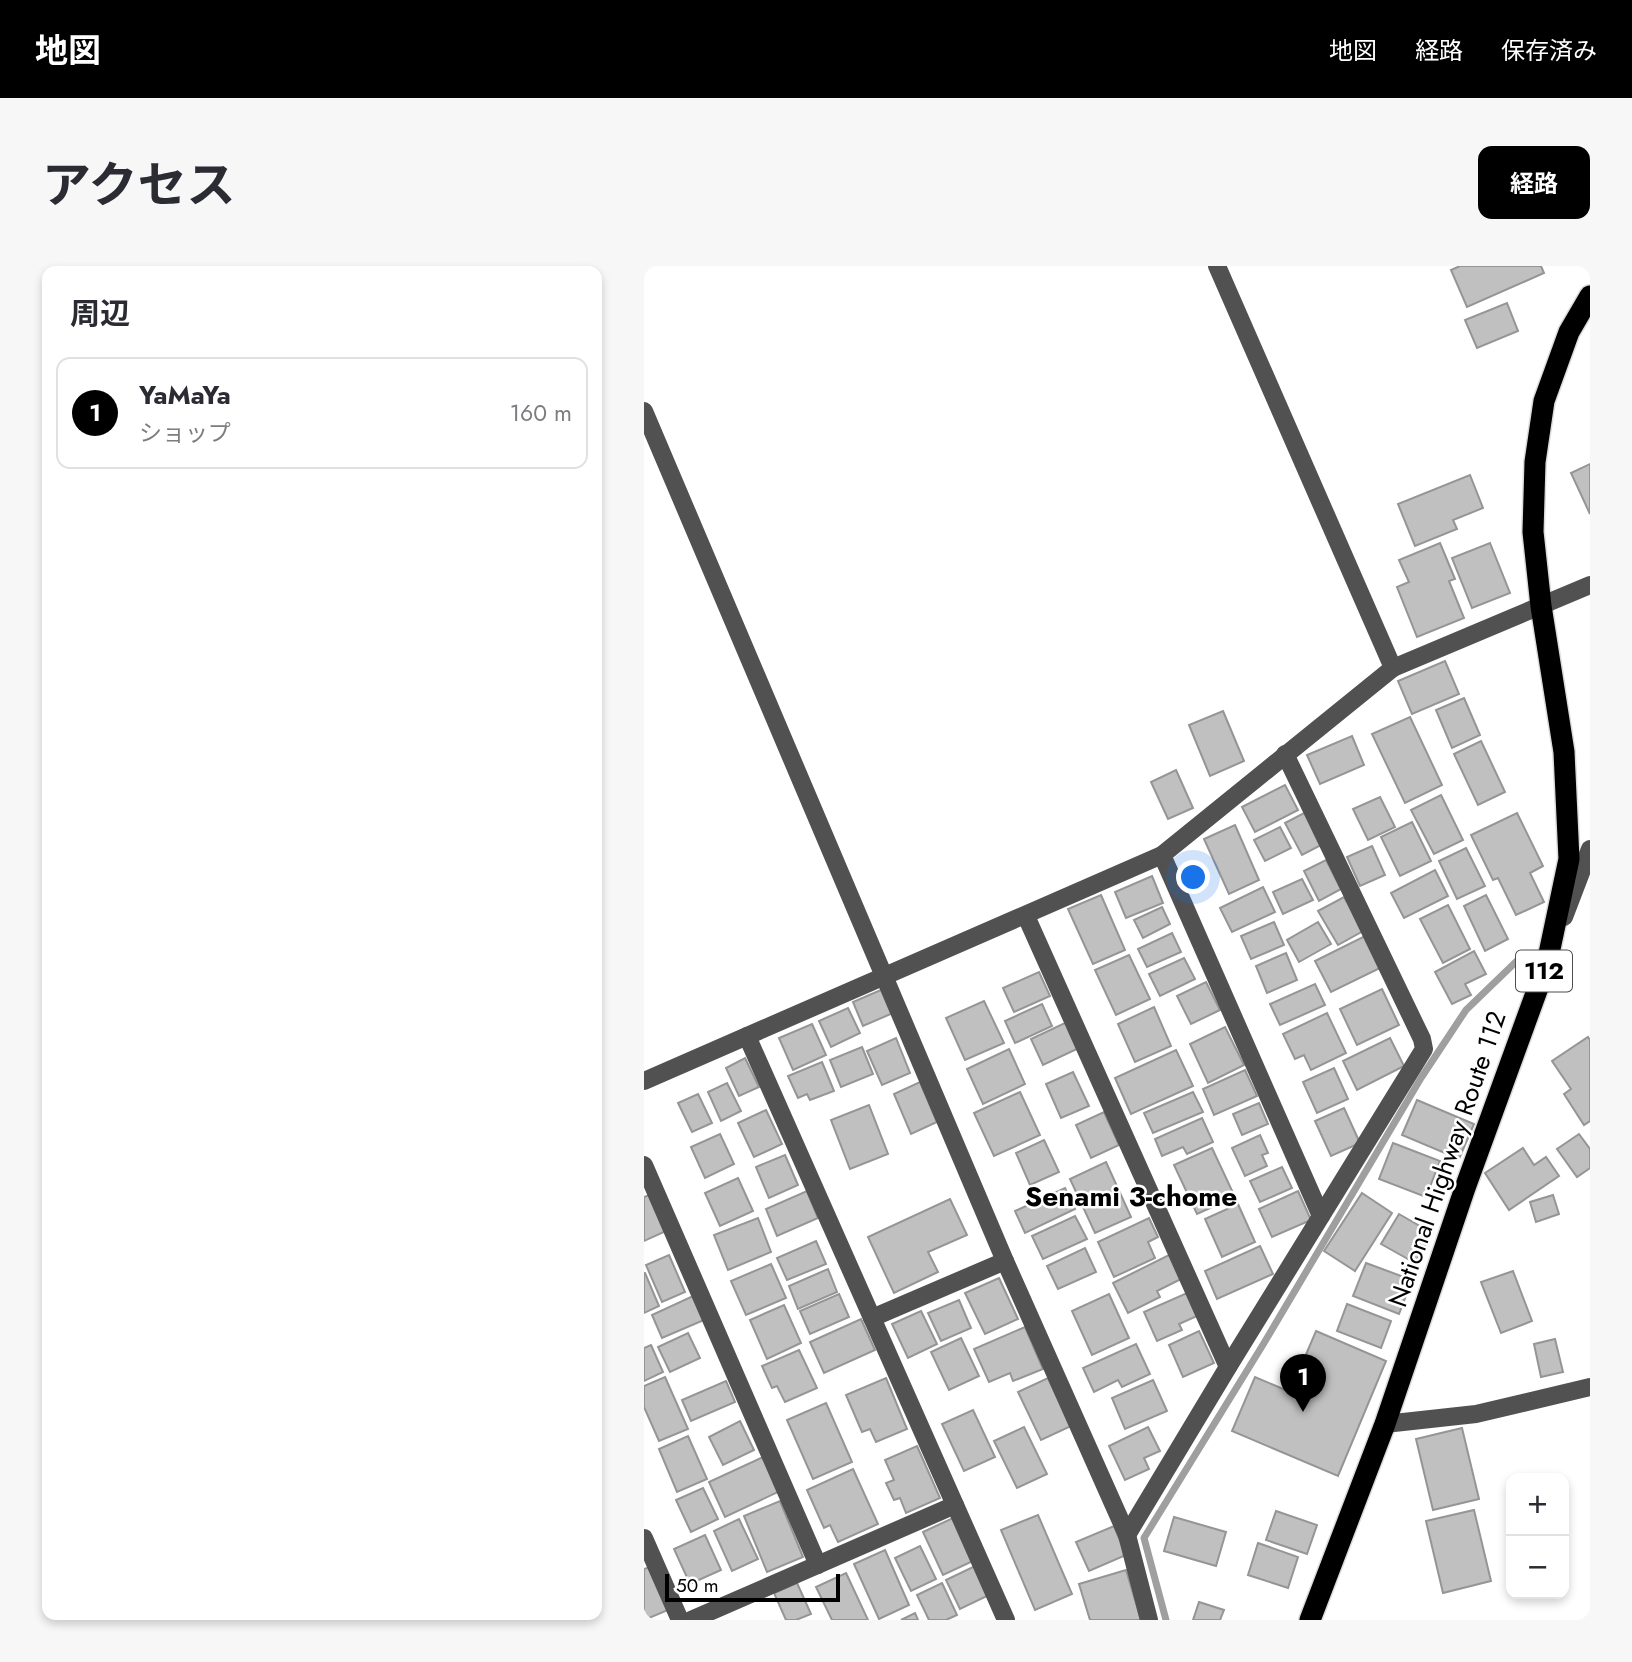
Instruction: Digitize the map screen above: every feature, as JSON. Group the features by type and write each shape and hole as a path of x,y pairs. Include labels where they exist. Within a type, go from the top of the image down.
{"highway":[{"name":"National Highway Route 112","path":"1310,1620 1385,1424 1465,1188 1546,963 1569,859 1564,752 1541,606 1534,532 1535,462 1544,401 1569,332 1590,296"}],"lane":[{"path":"1217,266 1393,668"},
{"path":"644,411 1004,1261 1127,1535 1149,1620"},
{"path":"644,1080 1162,855 1393,668 1590,585"},
{"path":"1127,1535 1424,1049 1422,1039 1285,754"},
{"path":"1546,963 1590,849"},
{"path":"1162,855 1321,1216"},
{"path":"1026,916 1228,1367"},
{"path":"747,1036 1006,1620"},
{"path":"644,1165 818,1565"},
{"path":"872,1318 1004,1261"},
{"path":"1385,1424 1476,1414 1590,1387"},
{"path":"691,1620 955,1505"},
{"path":"644,1538 680,1620"}],"building":[{"path":"1460,266 1541,266 1544,273 1467,307 1451,270"},
{"path":"1507,303 1518,331 1477,348 1465,320"},
{"path":"1590,464 1590,514 1571,473"},
{"path":"1470,475 1483,508 1453,520 1457,529 1415,546 1398,504"},
{"path":"1440,543 1455,579 1449,581 1464,618 1417,637 1397,587 1409,582 1399,560"},
{"path":"1490,543 1510,593 1472,608 1452,558"},
{"path":"1445,661 1459,694 1412,714 1398,681"},
{"path":"1464,698 1480,735 1452,748 1436,710"},
{"path":"1223,711 1244,761 1210,776 1189,725"},
{"path":"1410,717 1442,785 1405,803 1372,734"},
{"path":"1352,736 1364,765 1320,784 1307,755"},
{"path":"1481,741 1505,792 1478,805 1454,754"},
{"path":"1176,770 1193,808 1168,819 1151,782"},
{"path":"1285,785 1298,810 1255,832 1242,807"},
{"path":"1441,795 1463,840 1434,854 1411,810"},
{"path":"1380,797 1395,827 1368,840 1353,809"},
{"path":"1306,812 1323,844 1302,855 1285,823"},
{"path":"1517,813 1543,866 1530,873 1544,902 1516,915 1498,878 1493,880 1471,835"},
{"path":"1412,822 1431,861 1400,876 1381,837"},
{"path":"1235,825 1259,880 1229,894 1204,839"},
{"path":"1280,827 1291,848 1265,861 1254,840"},
{"path":"1372,846 1385,875 1360,886 1347,857"},
{"path":"1466,848 1485,886 1457,899 1439,861"},
{"path":"1326,860 1341,889 1319,901 1304,871"},
{"path":"1435,870 1448,896 1404,918 1391,893"},
{"path":"1152,876 1163,903 1126,918 1115,892"},
{"path":"1302,879 1313,900 1283,914 1273,892"},
{"path":"1263,887 1275,912 1232,932 1220,908"},
{"path":"1101,895 1125,950 1093,964 1068,909"},
{"path":"1486,895 1508,939 1485,951 1464,906"},
{"path":"1344,897 1363,931 1338,945 1318,911"},
{"path":"1448,905 1470,949 1443,963 1420,919"},
{"path":"1162,907 1170,924 1143,938 1134,920"},
{"path":"1274,922 1284,945 1251,959 1241,936"},
{"path":"1318,922 1331,944 1299,962 1287,940"},
{"path":"1172,933 1181,952 1147,967 1138,949"},
{"path":"1365,936 1380,968 1331,992 1315,961"},
{"path":"1474,951 1486,974 1465,984 1471,995 1452,1004 1435,972"},
{"path":"1286,953 1297,980 1267,993 1256,966"},
{"path":"1129,955 1150,999 1116,1015 1095,970"},
{"path":"1184,958 1195,979 1160,996 1149,974"},
{"path":"1039,972 1050,996 1014,1012 1003,988"},
{"path":"1206,982 1220,1010 1191,1024 1177,996"},
{"path":"1315,984 1325,1005 1280,1025 1270,1004"},
{"path":"883,989 893,1013 863,1026 853,1002"},
{"path":"1382,989 1399,1025 1357,1045 1340,1009"},
{"path":"984,1001 1004,1043 965,1060 946,1018"},
{"path":"1042,1004 1052,1026 1015,1043 1005,1021"},
{"path":"1154,1007 1171,1046 1135,1062 1118,1024"},
{"path":"848,1008 860,1033 831,1047 819,1021"},
{"path":"1327,1013 1346,1053 1311,1070 1304,1055 1295,1059 1283,1034"},
{"path":"1067,1022 1079,1048 1043,1065 1031,1039"},
{"path":"812,1024 826,1055 793,1070 779,1038"},
{"path":"1225,1027 1244,1065 1208,1083 1190,1044"},
{"path":"1588,1037 1590,1121 1584,1125 1564,1094 1571,1089 1552,1061"},
{"path":"896,1038 910,1073 882,1085 867,1051"},
{"path":"1390,1038 1404,1066 1357,1090 1343,1061"},
{"path":"862,1047 873,1074 841,1087 830,1060"},
{"path":"1009,1049 1025,1084 983,1104 967,1069"},
{"path":"1176,1050 1193,1086 1131,1114 1115,1078"},
{"path":"745,1058 759,1087 739,1096 726,1068"},
{"path":"822,1062 834,1091 810,1100 807,1094 798,1098 788,1076"},
{"path":"1334,1068 1348,1099 1317,1113 1303,1082"},
{"path":"1245,1070 1257,1096 1214,1115 1203,1089"},
{"path":"1073,1072 1089,1106 1061,1118 1046,1084"},
{"path":"920,1082 937,1122 911,1134 894,1094"},
{"path":"727,1083 741,1111 721,1121 708,1092"},
{"path":"1020,1092 1040,1135 994,1156 974,1113"},
{"path":"1193,1092 1203,1112 1153,1133 1144,1113"},
{"path":"698,1094 712,1123 692,1132 678,1103"},
{"path":"1417,1100 1474,1124 1459,1159 1402,1135"},
{"path":"1259,1103 1268,1124 1242,1135 1233,1114"},
{"path":"869,1105 888,1154 850,1169 831,1120"},
{"path":"1344,1108 1360,1143 1331,1156 1315,1121"},
{"path":"766,1110 782,1144 754,1157 738,1123"},
{"path":"1104,1112 1119,1145 1091,1158 1076,1125"},
{"path":"1202,1118 1213,1142 1187,1154 1183,1147 1162,1156 1155,1139"},
{"path":"720,1134 734,1164 705,1178 691,1147"},
{"path":"1579,1134 1590,1149 1590,1168 1577,1177 1557,1149"},
{"path":"1260,1135 1268,1153 1262,1155 1267,1166 1245,1176 1232,1148"},
{"path":"1044,1140 1059,1172 1030,1185 1016,1153"},
{"path":"1393,1143 1440,1161 1426,1197 1379,1179"},
{"path":"1212,1148 1235,1197 1197,1214 1174,1165"},
{"path":"1523,1148 1534,1165 1546,1157 1559,1176 1509,1210 1485,1173"},
{"path":"785,1155 798,1185 769,1198 756,1167"},
{"path":"1106,1162 1131,1217 1095,1233 1070,1179"},
{"path":"1282,1167 1292,1188 1260,1202 1250,1181"},
{"path":"738,1178 753,1211 720,1226 705,1193"},
{"path":"1065,1188 1075,1209 1025,1233 1015,1211"},
{"path":"807,1191 818,1218 777,1236 766,1209"},
{"path":"1298,1191 1311,1220 1272,1237 1259,1209"},
{"path":"1362,1193 1392,1213 1355,1271 1324,1251"},
{"path":"649,1195 666,1231 644,1241 644,1197"},
{"path":"1553,1195 1559,1214 1536,1222 1530,1202"},
{"path":"950,1199 967,1235 928,1252 938,1272 894,1293 868,1237"},
{"path":"1238,1204 1255,1242 1222,1257 1205,1219"},
{"path":"1399,1214 1432,1233 1415,1263 1381,1244"},
{"path":"1075,1216 1087,1239 1043,1259 1032,1236"},
{"path":"758,1218 771,1252 728,1270 714,1235"},
{"path":"1149,1218 1158,1237 1148,1242 1155,1258 1114,1277 1098,1242"},
{"path":"816,1241 826,1264 787,1280 777,1258"},
{"path":"1260,1246 1273,1274 1217,1299 1205,1271"},
{"path":"1085,1248 1096,1272 1058,1289 1047,1266"},
{"path":"1171,1254 1183,1278 1157,1291 1160,1297 1128,1313 1113,1283"},
{"path":"669,1255 685,1292 662,1302 646,1265"},
{"path":"1366,1263 1412,1280 1399,1314 1353,1296"},
{"path":"771,1264 786,1298 746,1315 731,1281"},
{"path":"828,1269 837,1292 798,1309 789,1286"},
{"path":"1513,1271 1532,1321 1501,1333 1481,1282"},
{"path":"644,1273 659,1306 644,1313"},
{"path":"999,1278 1018,1319 985,1334 965,1293"},
{"path":"1187,1293 1197,1316 1179,1324 1182,1330 1157,1341 1144,1312"},
{"path":"839,1294 849,1317 810,1334 800,1311"},
{"path":"1109,1294 1129,1338 1092,1355 1072,1311"},
{"path":"693,1296 704,1320 662,1338 652,1315"},
{"path":"959,1300 971,1328 941,1341 928,1313"},
{"path":"1347,1304 1391,1321 1381,1348 1337,1331"},
{"path":"784,1305 801,1343 767,1359 750,1320"},
{"path":"921,1311 937,1344 908,1358 892,1324"},
{"path":"861,1319 875,1350 824,1373 810,1342"},
{"path":"1025,1327 1043,1369 1013,1381 1010,1373 989,1382 974,1349"},
{"path":"1199,1331 1214,1363 1183,1377 1169,1345"},
{"path":"1316,1331 1386,1361 1338,1476 1232,1431 1255,1377 1290,1392"},
{"path":"688,1333 700,1358 670,1372 658,1347"},
{"path":"961,1338 979,1376 949,1390 931,1352"},
{"path":"1555,1339 1563,1372 1541,1377 1534,1344"},
{"path":"1136,1344 1150,1374 1122,1387 1118,1380 1094,1392 1083,1368"},
{"path":"651,1345 663,1372 644,1381 644,1348"},
{"path":"799,1350 817,1388 785,1402 777,1386 772,1388 762,1366"},
{"path":"665,1377 688,1429 659,1441 644,1407 644,1386"},
{"path":"886,1378 907,1429 876,1442 870,1429 862,1432 846,1395"},
{"path":"1048,1378 1071,1426 1041,1440 1018,1392"},
{"path":"1153,1380 1167,1411 1125,1429 1112,1398"},
{"path":"726,1381 735,1402 691,1421 682,1400"},
{"path":"826,1403 852,1462 813,1479 787,1420"},
{"path":"973,1410 995,1457 964,1471 942,1424"},
{"path":"740,1421 754,1450 723,1465 709,1437"},
{"path":"1024,1427 1047,1474 1017,1488 994,1441"},
{"path":"1148,1427 1160,1451 1144,1458 1149,1469 1125,1480 1109,1446"},
{"path":"1462,1428 1479,1499 1433,1510 1416,1439"},
{"path":"688,1436 707,1479 677,1492 659,1449"},
{"path":"917,1446 940,1498 906,1513 900,1498 894,1500 886,1483 894,1480 885,1460"},
{"path":"763,1457 780,1491 725,1517 709,1482"},
{"path":"853,1469 878,1524 838,1542 830,1525 824,1528 807,1490"},
{"path":"703,1488 718,1519 691,1532 676,1500"},
{"path":"780,1501 803,1557 767,1572 744,1516"},
{"path":"1474,1510 1491,1581 1443,1593 1426,1521"},
{"path":"1276,1511 1317,1525 1307,1554 1266,1540"},
{"path":"1038,1515 1072,1594 1035,1610 1001,1530"},
{"path":"1174,1517 1226,1532 1216,1566 1164,1551"},
{"path":"953,1518 973,1561 943,1575 923,1532"},
{"path":"739,1519 758,1559 732,1571 714,1531"},
{"path":"1114,1526 1126,1555 1089,1571 1076,1542"},
{"path":"705,1535 721,1570 690,1584 674,1549"},
{"path":"1258,1543 1298,1557 1288,1588 1248,1575"},
{"path":"920,1546 936,1579 911,1591 895,1558"},
{"path":"885,1550 909,1605 879,1619 854,1564"},
{"path":"975,1566 989,1595 960,1609 946,1580"},
{"path":"650,1567 668,1610 644,1620 644,1569"},
{"path":"1126,1570 1141,1620 1090,1620 1079,1584"},
{"path":"846,1573 868,1620 832,1620 816,1587"},
{"path":"797,1583 811,1614 796,1620 786,1620 774,1593"},
{"path":"942,1583 957,1615 946,1620 929,1620 917,1595"},
{"path":"1199,1602 1224,1610 1220,1620 1193,1620"},
{"path":"915,1613 918,1620 901,1620"}],"waterway":[{"path":"1166,1620 1144,1538 1264,1343 1421,1078 1466,1010 1523,955"}],"place":[{"name":"YaMaYa","path":"1303,1412"}],"district":[{"name":"Senami 3-chome","path":"1131,1196"}]}
